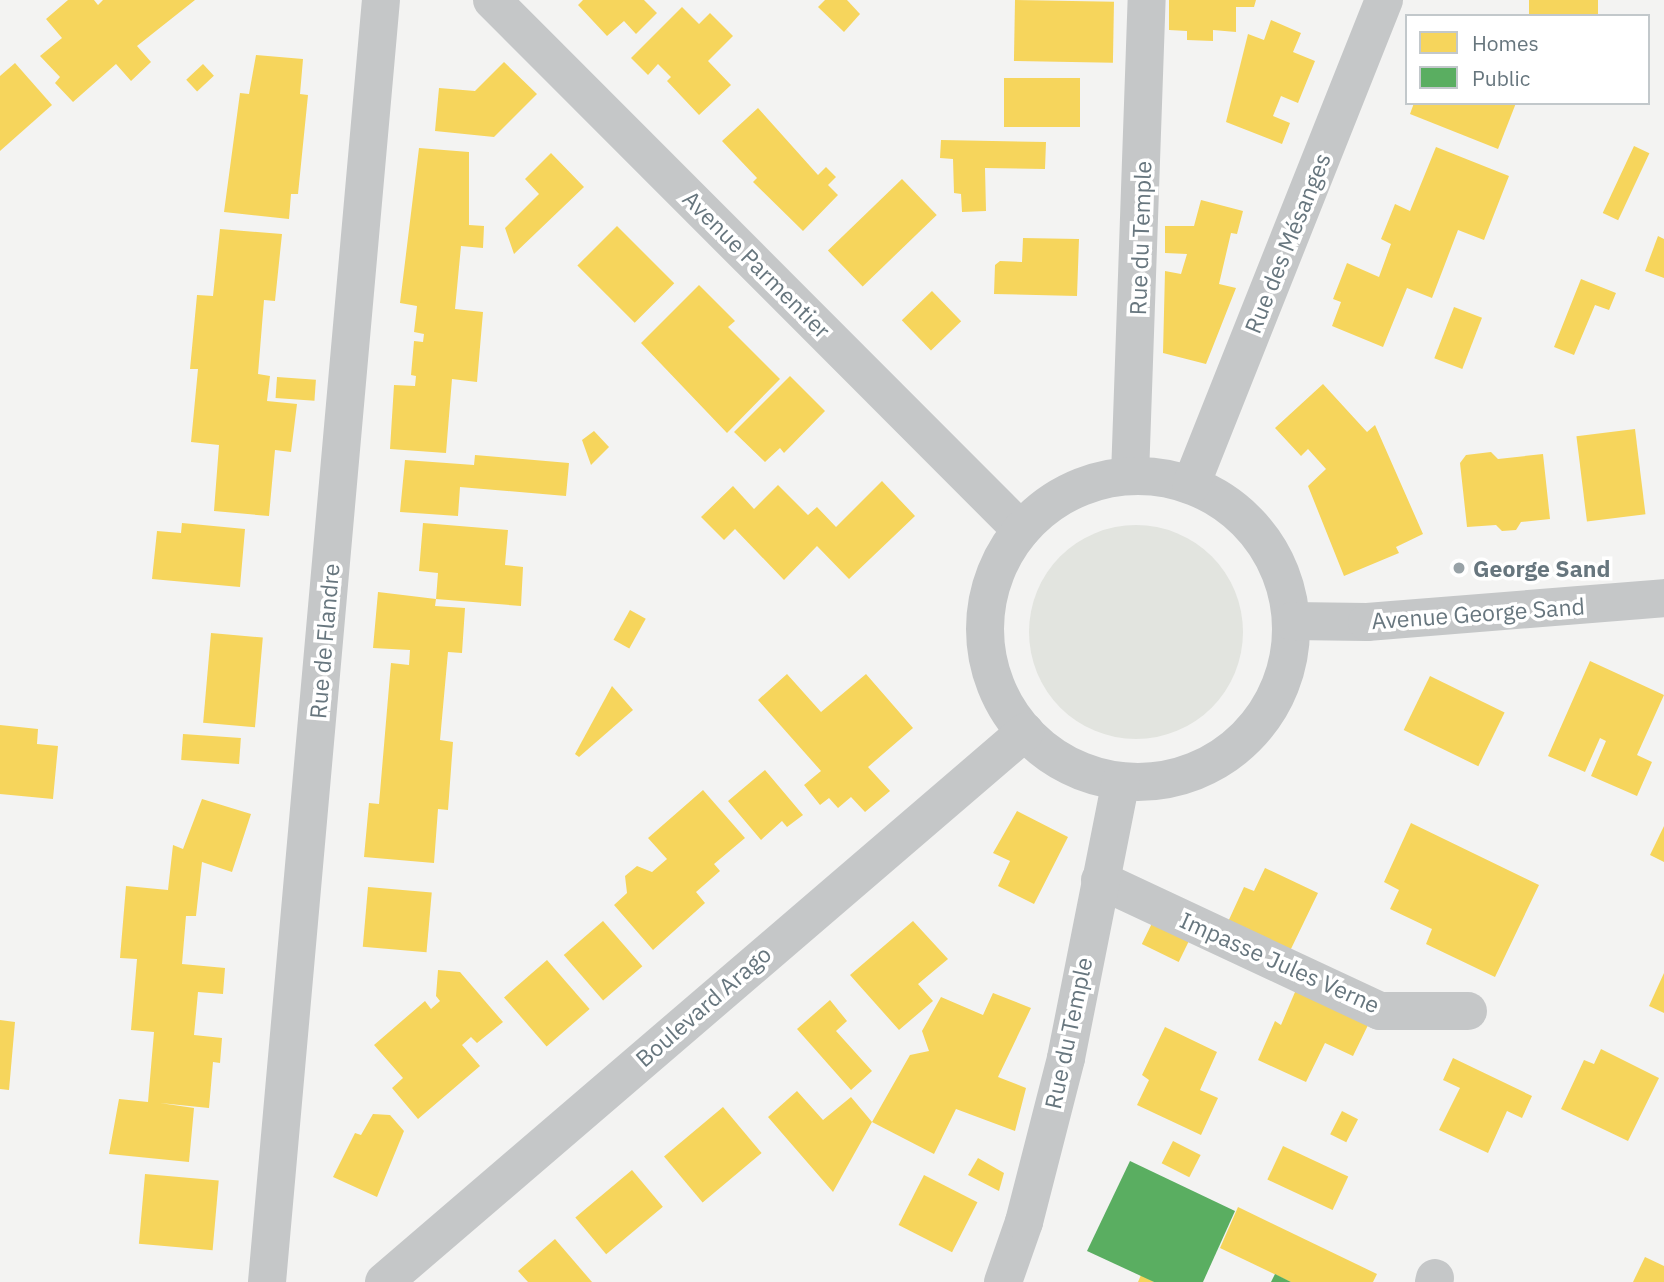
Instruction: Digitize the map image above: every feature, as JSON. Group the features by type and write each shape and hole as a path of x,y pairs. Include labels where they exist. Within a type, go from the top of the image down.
{"street":[{"name":"Rue de Flandre","path":"267,1282 382,0"},
{"name":"Avenue Parmentier","path":"492,0 1021,530"},
{"name":"Rue du Temple","path":"1130,476 1147,0"},
{"name":"Rue des Mésanges","path":"1191,485 1384,0"},
{"path":"1130,476 1161,477 1191,485 1236,510 1269,549 1280,571 1292,621 1285,674 1275,698 1243,740 1199,770 1173,778 1121,780 1078,770 1025,732 996,685 985,631 994,578 1021,530 1059,498 1105,480 1130,476"},
{"name":"Avenue George Sand","path":"1292,621 1367,622 1664,598"},
{"name":"Boulevard Arago","path":"384,1282 983,763 1025,732"},
{"name":"Rue du Temple","path":"1003,1282 1024,1222 1066,1058 1121,780"},
{"name":"Impasse Jules Verne","path":"1100,880 1380,1011 1468,1011"}],"shaded area":[{"path":"1136,525 1157,527 1177,534 1195,543 1211,557 1225,573 1234,591 1241,611 1241,653 1234,673 1225,691 1211,707 1195,721 1177,730 1157,737 1136,739 1115,737 1095,730 1077,721 1061,707 1047,691 1038,673 1031,653 1029,632 1031,611 1038,591 1047,573 1061,557 1077,543 1095,534 1115,527"}],"building: Homes":[{"path":"68,0 94,0 98,5 103,0 195,0 137,46 151,62 131,81 116,64 73,102 55,83 60,77 40,56 62,38 46,19"},
{"path":"583,0 644,0 657,13 636,34 624,21 607,36 578,5"},
{"path":"825,0 847,0 860,14 844,32 818,7"},
{"path":"1015,0 1114,2 1113,63 1014,61"},
{"path":"1169,0 1256,0 1254,7 1236,7 1236,32 1213,30 1213,41 1187,40 1187,31 1169,30"},
{"path":"1529,0 1598,0 1598,14 1529,14"},
{"path":"682,7 699,24 710,13 733,36 708,61 731,85 699,115 667,81 671,77 658,64 648,75 631,58"},
{"path":"1271,20 1301,33 1293,52 1315,61 1298,103 1281,96 1273,116 1290,123 1282,144 1226,122 1248,34 1264,40"},
{"path":"256,55 303,59 300,94 308,95 298,194 291,194 289,219 224,212 240,93 249,94"},
{"path":"504,62 537,94 494,137 435,131 439,88 475,91"},
{"path":"15,63 52,105 0,151 0,76"},
{"path":"203,64 214,76 197,91 186,80"},
{"path":"1004,78 1080,78 1080,127 1004,127"},
{"path":"1413,105 1515,105 1498,149 1410,114"},
{"path":"758,108 818,175 826,167 836,177 828,185 838,195 803,231 753,182 757,178 722,141"},
{"path":"941,140 1046,142 1045,169 985,168 986,211 962,212 961,194 954,193 953,159 940,158"},
{"path":"1634,146 1649,153 1618,220 1603,213"},
{"path":"1436,147 1509,176 1484,240 1458,230 1432,298 1407,288 1383,347 1332,326 1341,302 1333,299 1347,263 1379,277 1391,244 1381,239 1395,204 1410,211"},
{"path":"419,148 469,152 469,225 484,226 483,248 461,246 455,309 483,312 477,382 452,379 446,453 390,449 394,385 415,386 416,376 411,375 414,341 423,342 424,334 414,332 417,306 400,303"},
{"path":"551,153 584,187 514,254 505,228 539,194 525,179"},
{"path":"902,179 937,215 863,287 828,251"},
{"path":"1201,200 1243,211 1237,234 1231,233 1219,284 1236,288 1206,364 1163,353 1165,271 1181,274 1187,254 1165,253 1165,226 1194,226"},
{"path":"617,226 674,283 635,323 577,266"},
{"path":"220,229 282,234 275,301 264,300 258,374 270,376 267,401 297,404 291,452 275,450 269,516 214,511 219,445 191,442 198,369 190,369 197,295 213,296"},
{"path":"1658,236 1664,239 1664,278 1645,271"},
{"path":"1023,238 1079,239 1077,296 994,294 995,265 1000,261 1022,262"},
{"path":"1581,279 1616,293 1609,310 1595,305 1574,355 1554,347"},
{"path":"699,285 735,321 728,327 780,379 727,433 641,343"},
{"path":"932,291 961,321 931,350 902,320"},
{"path":"1454,307 1482,318 1462,369 1434,358"},
{"path":"790,376 825,411 784,453 780,448 765,462 734,432"},
{"path":"277,377 316,380 314,401 276,398"},
{"path":"1323,384 1367,432 1375,425 1423,534 1396,547 1399,553 1344,576 1308,486 1326,469 1308,449 1301,456 1275,428"},
{"path":"1635,429 1645,514 1587,522 1576,436"},
{"path":"594,431 609,447 591,465 582,440"},
{"path":"1491,452 1498,459 1543,454 1550,519 1521,522 1516,530 1502,531 1496,525 1467,527 1460,463 1466,455"},
{"path":"475,455 569,463 566,496 460,487 458,516 400,512 405,460 474,465"},
{"path":"882,481 915,516 849,579 817,546 784,580 735,529 724,540 701,517 733,486 754,509 778,485 808,515 817,507 836,527"},
{"path":"182,523 245,529 240,587 152,579 157,531 181,533"},
{"path":"423,523 508,530 505,565 523,567 521,606 436,599 438,573 419,571"},
{"path":"378,592 436,599 435,606 465,608 462,653 448,652 440,740 453,742 448,810 438,809 434,863 364,857 369,803 379,804 391,663 409,665 410,650 373,648"},
{"path":"630,610 646,619 629,648 614,640"},
{"path":"211,633 263,638 255,727 203,723"},
{"path":"1590,661 1664,695 1637,755 1652,762 1637,796 1591,776 1606,741 1600,738 1585,772 1548,756"},
{"path":"787,674 821,712 866,674 913,728 868,767 890,791 865,812 851,797 838,808 829,798 820,805 804,785 821,771 758,700"},
{"path":"1430,676 1505,712 1478,766 1404,730"},
{"path":"612,686 633,710 579,757 575,754"},
{"path":"0,725 38,729 37,744 58,746 53,799 0,794"},
{"path":"183,734 241,738 239,764 181,760"},
{"path":"765,770 803,815 787,827 782,821 761,840 728,801"},
{"path":"703,790 745,838 714,864 720,871 696,892 705,903 653,950 614,905 627,893 625,876 637,866 652,872 667,859 648,838"},
{"path":"202,799 251,814 232,872 202,862 196,916 186,916 182,964 225,968 223,994 198,992 194,1035 222,1038 220,1063 213,1062 209,1108 160,1103 194,1108 189,1162 109,1154 119,1099 148,1102 154,1032 131,1030 137,959 120,958 126,886 168,890 173,845 183,849"},
{"path":"1017,811 1068,837 1034,904 998,886 1010,861 993,853"},
{"path":"1411,823 1539,885 1495,977 1426,944 1432,929 1390,909 1399,890 1384,882"},
{"path":"1664,826 1664,862 1650,855"},
{"path":"1265,868 1318,893 1289,953 1227,924 1244,887 1254,891"},
{"path":"368,887 432,893 427,952 363,947"},
{"path":"1155,917 1192,935 1179,962 1142,944"},
{"path":"603,921 642,966 603,1000 564,955"},
{"path":"913,921 948,959 918,984 933,1001 899,1030 850,975"},
{"path":"547,960 590,1009 547,1046 504,997"},
{"path":"438,970 460,972 503,1022 477,1043 471,1037 462,1045 480,1066 418,1119 392,1088 403,1078 374,1045 425,1001 431,1009 440,1001 436,996"},
{"path":"1664,973 1664,1013 1649,1006"},
{"path":"1298,985 1371,1019 1353,1056 1325,1043 1306,1082 1258,1060 1275,1021 1281,1025"},
{"path":"993,993 1031,1008 998,1077 1026,1088 1015,1131 956,1109 934,1154 872,1122 910,1055 929,1051 922,1031 941,997 983,1015"},
{"path":"830,1000 847,1021 836,1031 872,1071 851,1090 797,1029"},
{"path":"0,1020 15,1022 9,1090 0,1089"},
{"path":"1165,1027 1217,1052 1200,1090 1218,1098 1201,1135 1137,1105 1149,1080 1142,1075"},
{"path":"1601,1049 1659,1078 1628,1141 1561,1109 1584,1060 1594,1064"},
{"path":"1453,1058 1532,1096 1522,1118 1507,1111 1488,1153 1439,1130 1460,1088 1443,1080"},
{"path":"797,1091 823,1120 851,1097 872,1122 833,1192 768,1117"},
{"path":"723,1107 762,1153 703,1202 664,1156"},
{"path":"1342,1111 1358,1119 1346,1142 1330,1134"},
{"path":"373,1114 390,1115 404,1131 377,1197 333,1177 355,1133 361,1135"},
{"path":"1173,1141 1201,1155 1189,1177 1162,1163"},
{"path":"1283,1146 1348,1176 1333,1210 1267,1180"},
{"path":"978,1158 1004,1173 999,1191 968,1175"},
{"path":"632,1170 663,1207 606,1254 575,1218"},
{"path":"145,1174 219,1180 213,1250 139,1244"},
{"path":"924,1175 977,1202 952,1252 899,1225"},
{"path":"1238,1207 1377,1274 1373,1282 1291,1282 1220,1248"},
{"path":"555,1239 592,1282 528,1282 518,1271"},
{"path":"1645,1257 1664,1266 1664,1282 1633,1282"},
{"path":"1141,1275 1154,1282 1138,1282"}],"building: Public":[{"path":"1130,1161 1235,1211 1203,1282 1154,1282 1087,1251"},
{"path":"1275,1274 1291,1282 1271,1282"}],"place":[{"name":"George Sand","path":"1459,568"}]}
